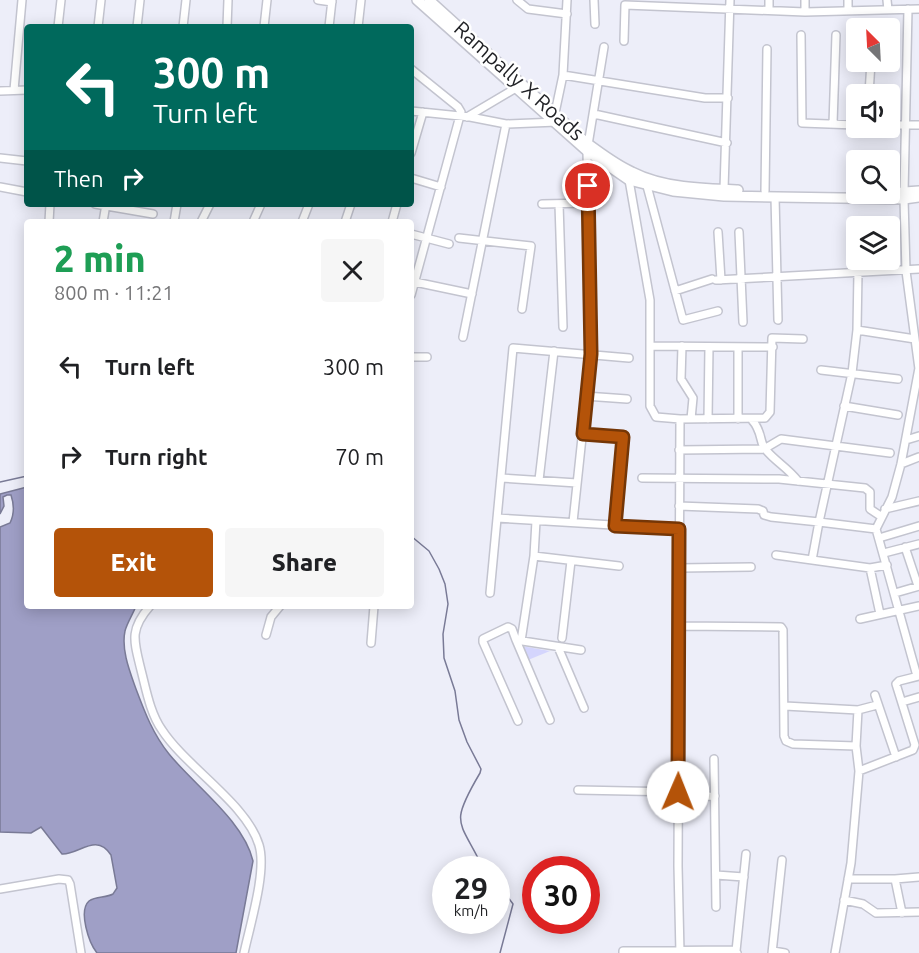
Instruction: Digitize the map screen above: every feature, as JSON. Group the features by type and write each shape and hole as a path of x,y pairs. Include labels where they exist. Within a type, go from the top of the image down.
{"main road":[{"path":"417,0 516,88 557,118 588,148 629,180 672,191 775,197 919,197"},
{"name":"Rampally X Roads","path":"429,0 557,118"},
{"name":"Rampally X Roads","path":"588,148 634,173 651,180 676,185 765,191 846,193"},
{"path":"900,195 919,191"}],"street":[{"path":"14,90 22,0"},
{"path":"58,24 61,0"},
{"path":"99,24 102,0"},
{"path":"138,24 140,0"},
{"path":"183,24 186,0"},
{"path":"227,24 228,0"},
{"path":"264,24 267,0"},
{"path":"318,0 332,1 329,24"},
{"path":"358,24 361,0"},
{"path":"517,0 528,9 567,14"},
{"path":"414,111 464,116 506,124 557,118 563,75 567,0"},
{"path":"594,0 595,24"},
{"path":"724,189 730,0"},
{"path":"769,0 770,10"},
{"path":"805,0 805,12"},
{"path":"848,0 848,11"},
{"path":"887,0 888,10"},
{"path":"624,41 625,2 692,3 731,10 805,12 919,9"},
{"path":"860,771 913,750 916,737 902,702 897,682 918,676 876,529 892,496 901,464 919,369 906,271 904,196 908,9"},
{"path":"801,35 802,121 804,124 846,125"},
{"path":"833,124 836,35"},
{"path":"573,522 591,354 588,148 604,47"},
{"path":"765,191 767,50"},
{"path":"414,74 458,107 464,116"},
{"path":"563,75 705,98 728,98"},
{"path":"414,285 441,187 464,116 516,88"},
{"path":"0,91 24,90"},
{"path":"414,143 423,112"},
{"path":"594,114 727,143"},
{"path":"464,337 506,124"},
{"path":"900,125 919,125"},
{"path":"0,158 24,161"},
{"path":"414,179 441,187"},
{"path":"629,180 650,300 650,406 656,417 752,420 765,418 770,412 772,338 803,339"},
{"path":"647,186 683,320 718,311"},
{"path":"0,187 24,191"},
{"path":"775,197 778,320"},
{"path":"542,204 588,203"},
{"path":"559,204 562,327"},
{"path":"131,207 153,214"},
{"path":"716,280 718,232"},
{"path":"739,232 743,322"},
{"path":"414,235 449,244"},
{"path":"459,238 531,246 522,309"},
{"path":"675,291 716,280 919,269"},
{"path":"812,560 852,373 857,330 858,272"},
{"path":"415,282 472,294"},
{"path":"857,330 915,339"},
{"path":"650,346 772,347"},
{"path":"682,346 681,379 693,398 691,419"},
{"path":"708,418 709,346"},
{"path":"738,347 738,419"},
{"path":"490,593 513,348 629,358"},
{"path":"539,480 554,351"},
{"path":"414,357 427,357"},
{"path":"821,370 898,379"},
{"path":"585,396 627,399"},
{"path":"844,406 898,415"},
{"path":"680,419 678,626 680,951"},
{"path":"752,420 759,427 764,449 789,469 798,481"},
{"path":"583,434 623,437 615,526"},
{"path":"906,440 919,436"},
{"path":"679,450 764,449 781,439 890,453"},
{"path":"901,464 919,457"},
{"path":"501,478 578,483"},
{"path":"642,478 798,481 868,490 870,509 882,517"},
{"path":"885,509 919,501"},
{"path":"679,506 758,509 763,511 764,515 771,517 876,529"},
{"path":"497,518 679,529"},
{"path":"518,640 534,556 536,521"},
{"path":"879,538 919,526"},
{"path":"884,553 919,544"},
{"path":"895,593 919,586 905,547"},
{"path":"776,555 870,568 887,565"},
{"path":"534,556 619,566"},
{"path":"562,638 571,561"},
{"path":"679,568 751,567"},
{"path":"870,568 880,614"},
{"path":"860,619 898,609 918,608"},
{"path":"147,609 138,620 134,631 136,652 157,721 176,748 244,817 261,851 257,893 244,953"},
{"path":"266,635 271,617 278,609"},
{"path":"371,643 374,609"},
{"path":"678,626 781,627 783,630 784,736 788,744 856,746"},
{"path":"518,721 483,642 485,637 508,627 512,629 518,640 550,720"},
{"path":"518,640 581,650"},
{"path":"558,648 584,708"},
{"path":"875,695 896,756"},
{"path":"902,702 919,697"},
{"path":"785,706 858,710 878,705"},
{"path":"835,953 848,879 860,771 856,746 858,710"},
{"path":"714,759 716,907"},
{"path":"578,790 715,796"},
{"path":"623,953 623,951 737,952 746,854"},
{"path":"782,860 772,952 785,953"},
{"path":"716,875 744,877"},
{"path":"848,879 919,877"},
{"path":"0,889 68,879 81,953"},
{"path":"895,879 902,912"},
{"path":"844,900 863,903 876,913 919,912"}],"shaded area":[{"path":"24,488 24,609 135,609 125,631 124,646 131,675 150,723 169,754 217,804 240,832 253,861 236,953 97,953 88,935 84,912 89,901 113,894 117,888 111,855 99,845 87,846 62,854 41,827 31,833 0,832 0,527 10,523 13,502 11,495 3,497 4,506 0,514 0,494"},
{"path":"521,646 550,651 528,660"}],"waterway":[{"path":"0,482 24,477"},
{"path":"414,538 429,551 445,584 448,604 443,634 444,658 455,691 459,720 481,769 461,814 464,831 477,856"},
{"path":"510,900 513,904 510,915"},
{"path":"500,953 505,934"}],"route":[{"path":"588,186 591,354 583,434 623,437 615,526 679,529 678,792"}]}
